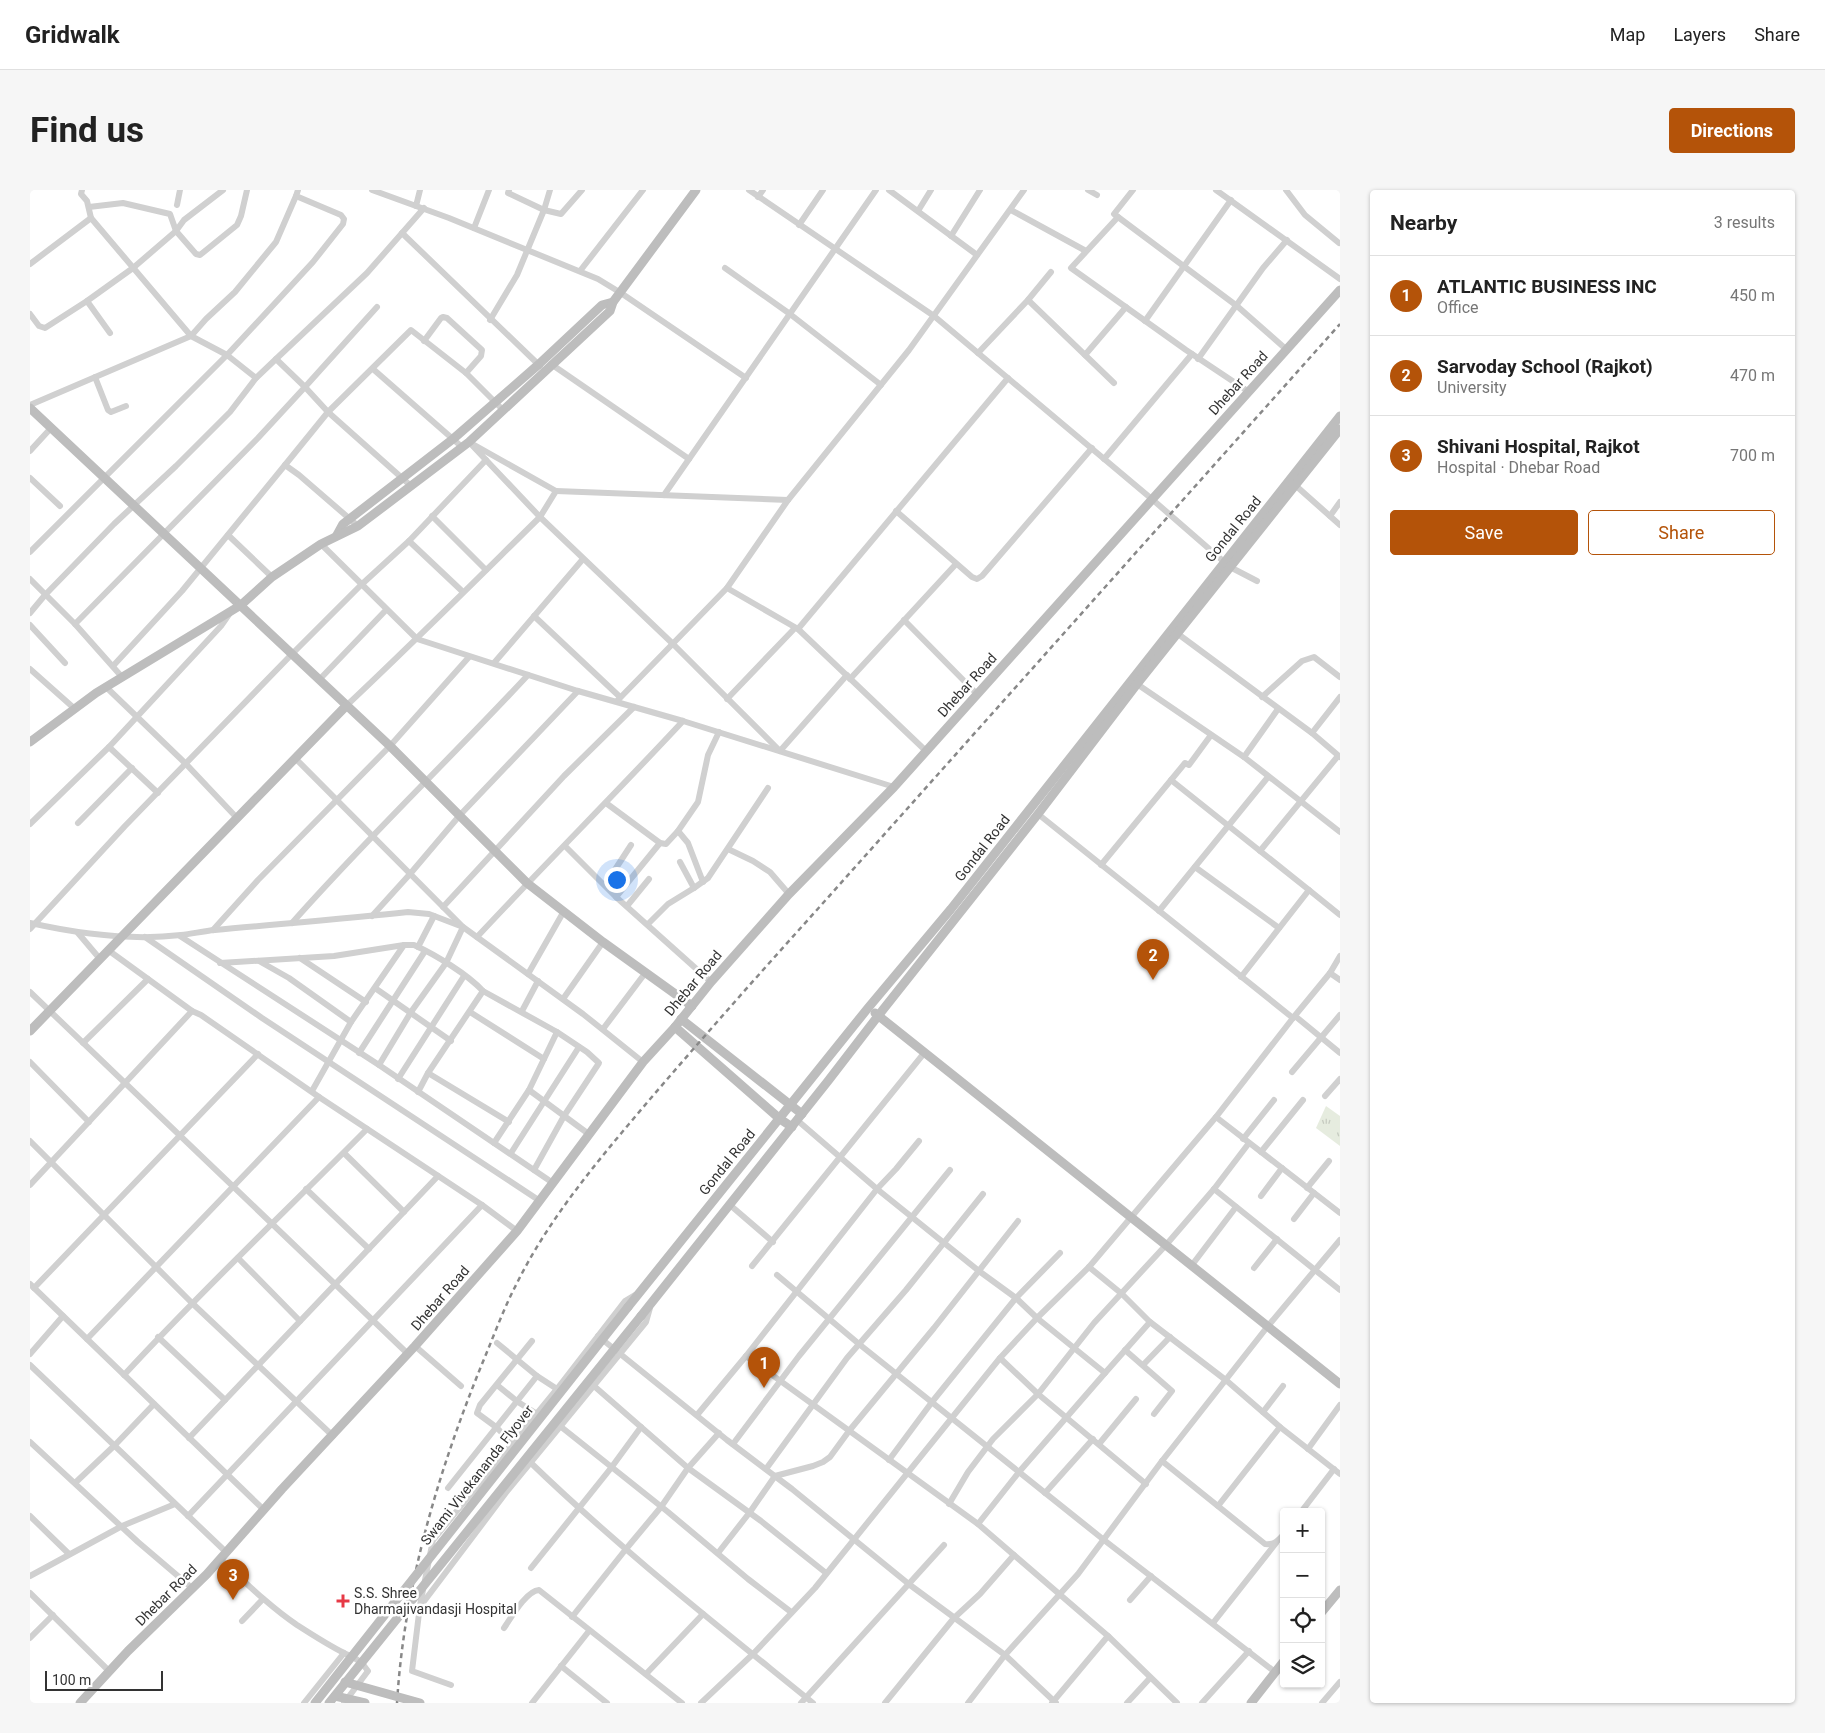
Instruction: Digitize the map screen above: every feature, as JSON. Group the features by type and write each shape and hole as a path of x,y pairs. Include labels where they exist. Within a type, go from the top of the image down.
{"street":[{"path":"82,190 81,194 89,207 91,218 191,336 227,355 256,378"},
{"path":"176,205 180,190"},
{"path":"30,314 39,326 45,328 87,302 133,268 176,231 184,220 223,190"},
{"path":"89,207 123,203 170,214 176,231 196,254 202,255 237,225 247,190"},
{"path":"372,190 424,208 598,279 746,378"},
{"path":"416,206 420,190"},
{"path":"474,228 489,190"},
{"path":"490,320 513,282 544,210 550,190"},
{"path":"506,191 544,210 561,214 582,190"},
{"path":"580,272 643,190"},
{"path":"337,535 343,524 453,439 494,402 544,367 610,311 613,302 696,190"},
{"path":"749,190 758,198 934,316 1092,448 1227,565 1257,582"},
{"path":"758,198 763,190"},
{"path":"799,225 824,190"},
{"path":"664,495 876,190"},
{"path":"889,190 978,256"},
{"path":"918,212 931,190"},
{"path":"951,236 980,190"},
{"path":"618,699 726,588 788,500 934,316 1024,190"},
{"path":"1088,190 1098,195"},
{"path":"1133,190 1114,214 1237,306 1287,350"},
{"path":"1216,190 1340,279"},
{"path":"1286,190 1305,215 1339,243"},
{"path":"30,552 105,478 227,355 313,262 343,224 344,219 341,215 297,193 276,242 235,292 191,336 30,406 51,428 105,478 134,504 426,780 527,883 603,942 692,1006"},
{"path":"1145,321 1231,200"},
{"path":"30,614 134,504 176,466 230,412 256,378 367,273 424,208"},
{"path":"1011,210 1086,251"},
{"path":"1118,217 1071,268 1198,359 1249,392"},
{"path":"30,264 91,218"},
{"path":"402,233 490,320 544,367 689,459"},
{"path":"1198,359 1263,268 1287,240"},
{"path":"725,268 790,314 881,384"},
{"path":"978,353 1028,300 1051,272"},
{"name":"Dhebar Road","path":"80,1703 109,1671 192,1588 416,1346 517,1231 643,1062 711,982 789,894 926,751 1340,290"},
{"path":"1028,300 1114,383"},
{"path":"87,302 110,334"},
{"path":"76,624 258,438 377,307"},
{"path":"1085,355 1126,307"},
{"path":"424,341 441,318 447,318 482,350 481,356 466,373"},
{"path":"113,666 201,568 328,412 411,330 466,373 503,410"},
{"path":"1104,459 1192,354"},
{"path":"276,359 328,412 411,486"},
{"path":"30,742 106,687 241,605 272,577 322,544 358,526 465,444 503,410 544,367"},
{"path":"373,369 453,439 556,491 788,500"},
{"path":"95,377 108,410 111,412 126,406"},
{"path":"727,699 797,628 1008,378"},
{"name":"Gondal Road","path":"640,1292 1174,632 1340,416"},
{"path":"30,451 51,428"},
{"name":"Gondal Road","path":"1227,565 1340,429"},
{"path":"465,444 486,460 540,517 672,643 780,752"},
{"path":"896,511 956,564 977,579 982,576 1092,448"},
{"path":"32,925 292,654 361,585 409,541 486,460"},
{"path":"285,465 358,526"},
{"path":"30,478 60,506"},
{"path":"1295,485 1340,525"},
{"path":"30,1031 346,706 417,640 540,517 556,491"},
{"path":"1330,516 1340,502"},
{"path":"432,516 486,570"},
{"path":"228,535 272,577"},
{"path":"409,541 463,592"},
{"path":"322,544 417,640 578,691 618,699 634,707 894,786"},
{"path":"494,663 584,559"},
{"path":"780,752 848,677 956,564"},
{"path":"30,579 76,624 122,677"},
{"path":"726,588 797,628 926,751"},
{"path":"30,824 108,747 221,626 232,610"},
{"path":"319,680 386,610"},
{"path":"534,616 618,699"},
{"path":"904,620 977,694"},
{"path":"30,625 66,663"},
{"path":"1174,632 1312,733 1339,757 1260,851"},
{"name":"Gondal Road","path":"652,1302 1038,814 1174,632"},
{"path":"213,930 258,880 390,746 469,657"},
{"path":"1262,696 1302,661 1314,657 1340,676"},
{"path":"30,669 75,709"},
{"path":"292,923 426,780 485,722 528,675"},
{"path":"1137,684 1244,757 1340,832"},
{"path":"106,687 186,764 237,818"},
{"path":"372,916 460,815 578,691"},
{"path":"1312,733 1340,697"},
{"path":"443,906 564,776 634,707"},
{"path":"1244,757 1278,709"},
{"path":"477,937 683,721"},
{"path":"606,803 660,844 666,844 678,832 698,802 708,755 719,732"},
{"path":"1101,865 1185,763 1189,765 1211,735"},
{"path":"108,747 158,793"},
{"path":"295,758 463,927 563,999 643,1062"},
{"path":"78,823 132,768"},
{"path":"1159,911 1268,777"},
{"path":"1172,780 1340,915"},
{"path":"648,924 668,904 703,882 728,849 747,817 768,788"},
{"path":"1038,814 1241,977 1340,1053"},
{"path":"678,832 688,843 703,882"},
{"path":"616,897 660,844"},
{"path":"605,885 631,845"},
{"path":"565,846 616,897 711,982"},
{"path":"728,849 770,872 789,894"},
{"path":"680,862 694,888"},
{"path":"1195,867 1280,928"},
{"path":"627,906 649,879"},
{"path":"1241,977 1309,890"},
{"path":"528,974 564,911"},
{"path":"32,925 78,933 145,937 180,936 213,930 418,912 463,927"},
{"path":"418,947 434,916"},
{"path":"379,1065 411,1012 446,964 463,927"},
{"path":"78,933 100,959"},
{"path":"180,936 379,1065 553,1183"},
{"path":"145,937 262,1018 540,1201"},
{"path":"563,999 603,942"},
{"path":"312,1091 351,1022 404,945"},
{"path":"220,962 334,956 404,945 418,947 476,983 484,991 557,1032 599,1063 564,1116 534,1170"},
{"path":"108,950 192,1011 201,1015 517,1231"},
{"path":"358,1053 425,951"},
{"path":"701,1703 753,1654 815,1588 886,1500 906,1472 1000,1358 1037,1318 1089,1268 1216,1117 1330,972 1340,956"},
{"path":"299,958 366,1002"},
{"path":"258,960 290,978 351,1022"},
{"path":"602,1029 646,972"},
{"path":"1330,972 1340,980"},
{"path":"398,1079 464,976"},
{"path":"83,1043 148,979"},
{"path":"522,1011 538,981"},
{"path":"375,988 451,1041"},
{"path":"418,1092 428,1073 484,991"},
{"path":"30,992 408,1354"},
{"path":"868,1008 1340,1384"},
{"path":"30,1185 192,1011"},
{"path":"470,1012 544,1059"},
{"path":"1292,1072 1340,1015"},
{"path":"678,1023 791,1106 797,1120 877,1189 979,1271 1016,1298 1037,1318 1105,1373"},
{"path":"678,1023 780,1119 797,1120"},
{"path":"494,1143 529,1090 557,1032"},
{"path":"511,1154 579,1047"},
{"path":"752,1266 924,1052"},
{"path":"258,1054 105,1214 32,1286 264,1510"},
{"path":"30,1062 89,1122"},
{"path":"428,1073 509,1122"},
{"path":"1325,1096 1340,1079"},
{"path":"529,1090 590,1135"},
{"path":"87,1339 319,1097"},
{"path":"949,1504 968,1472 994,1439 1038,1394 1094,1323 1166,1245 1214,1189 1274,1100"},
{"path":"1261,1152 1303,1100"},
{"path":"1216,1117 1340,1212"},
{"path":"124,1375 158,1337 271,1223 367,1130"},
{"path":"30,1141 192,1303 333,1436"},
{"path":"697,1415 746,1356 877,1189 919,1141"},
{"path":"344,1153 404,1212"},
{"path":"1308,1188 1329,1161"},
{"path":"1262,1196 1282,1168"},
{"path":"733,1444 781,1380 911,1216 950,1170"},
{"path":"189,1438 438,1176"},
{"path":"306,1188 369,1249"},
{"path":"1214,1189 1340,1290"},
{"path":"1294,1219 1314,1193"},
{"path":"766,1469 858,1344 945,1243 983,1194"},
{"path":"730,1205 772,1242"},
{"path":"188,1516 482,1206"},
{"path":"1192,1265 1236,1206"},
{"path":"718,1552 750,1512 775,1476 823,1462 830,1458 849,1431 1018,1222"},
{"path":"1254,1268 1277,1239"},
{"path":"968,1703 1059,1593 1078,1574 1268,1326 1340,1240"},
{"path":"889,1460 932,1402 1016,1298 1060,1253"},
{"path":"238,1258 300,1321"},
{"path":"1089,1268 1122,1294 1150,1322 1227,1381 1280,1427 1340,1474"},
{"path":"777,1275 858,1344 1104,1540 1275,1672"},
{"path":"451,1685 412,1672 420,1605 433,1540 537,1414 625,1301 640,1292"},
{"name":"Swami Vivekananda Flyover","path":"315,1703 640,1292"},
{"path":"420,1605 560,1426 646,1322 652,1302"},
{"name":"Swami Vivekananda Flyover","path":"332,1699 652,1302"},
{"path":"30,1354 64,1316"},
{"path":"978,1524 1019,1472 1150,1322"},
{"path":"598,1336 854,1538 910,1585 1006,1656 1054,1702 1108,1636"},
{"path":"158,1337 225,1400"},
{"path":"1143,1365 1170,1337"},
{"path":"512,1443 496,1427 477,1413 480,1404 532,1341"},
{"path":"497,1343 537,1376 557,1389"},
{"path":"416,1346 461,1386"},
{"path":"1125,1350 1172,1391 1154,1414"},
{"path":"746,1356 978,1524 1108,1636 1177,1703"},
{"path":"1000,1358 1038,1394 1146,1484"},
{"path":"30,1365 188,1516 263,1599 297,1624 359,1660 368,1671 344,1703"},
{"path":"448,1488 537,1376"},
{"path":"497,1384 518,1402 537,1414"},
{"path":"594,1386 688,1468 750,1512 826,1573"},
{"path":"1263,1412 1282,1386"},
{"path":"1045,1493 1136,1399"},
{"path":"75,1483 154,1404"},
{"path":"1308,1448 1340,1405"},
{"path":"560,1426 791,1612"},
{"path":"531,1568 611,1468 641,1427"},
{"path":"1218,1506 1280,1427"},
{"path":"572,1617 661,1507 688,1468 719,1433"},
{"path":"30,1442 192,1588"},
{"path":"1162,1462 1265,1544 1272,1544 1279,1540"},
{"path":"531,1463 578,1508 626,1549 753,1654 804,1700 812,1703"},
{"path":"1304,1508 1334,1469"},
{"path":"30,1576 122,1526 175,1504"},
{"path":"30,1516 69,1554"},
{"path":"1213,1624 1279,1540"},
{"path":"804,1700 910,1585 944,1545"},
{"path":"885,1703 954,1618 980,1594 1014,1555"},
{"path":"1130,1600 1151,1576"},
{"path":"504,1628 527,1597 535,1590 543,1592 589,1631 682,1703"},
{"path":"30,1593 109,1671"},
{"path":"1325,1609 1339,1594"},
{"path":"242,1621 263,1599"},
{"path":"646,1674 703,1614"},
{"path":"30,1638 53,1616"},
{"path":"532,1703 589,1631"},
{"path":"1202,1703 1249,1651"},
{"path":"304,1703 344,1653"},
{"path":"561,1666 607,1703"},
{"path":"1251,1703 1280,1666"},
{"path":"337,1676 346,1682 420,1703"},
{"path":"1127,1703 1150,1678"},
{"path":"1322,1703 1340,1682"},
{"path":"325,1690 332,1699 366,1703"}],"green space":[{"path":"1326,1106 1340,1116 1340,1146 1316,1128"}],"railway":[{"path":"397,1703 401,1659 415,1573 451,1446 502,1314 544,1235 560,1211 614,1142 712,1028 1340,324"}],"place":[{"name":"Sarvoday School (Rajkot)","path":"1153,980"},
{"name":"ATLANTIC BUSINESS INC","path":"764,1388"},
{"name":"Shivani Hospital, Rajkot","path":"233,1600"},
{"name":"S.S. Shree Dharmajivandasji Hospital","path":"343,1601"}]}
